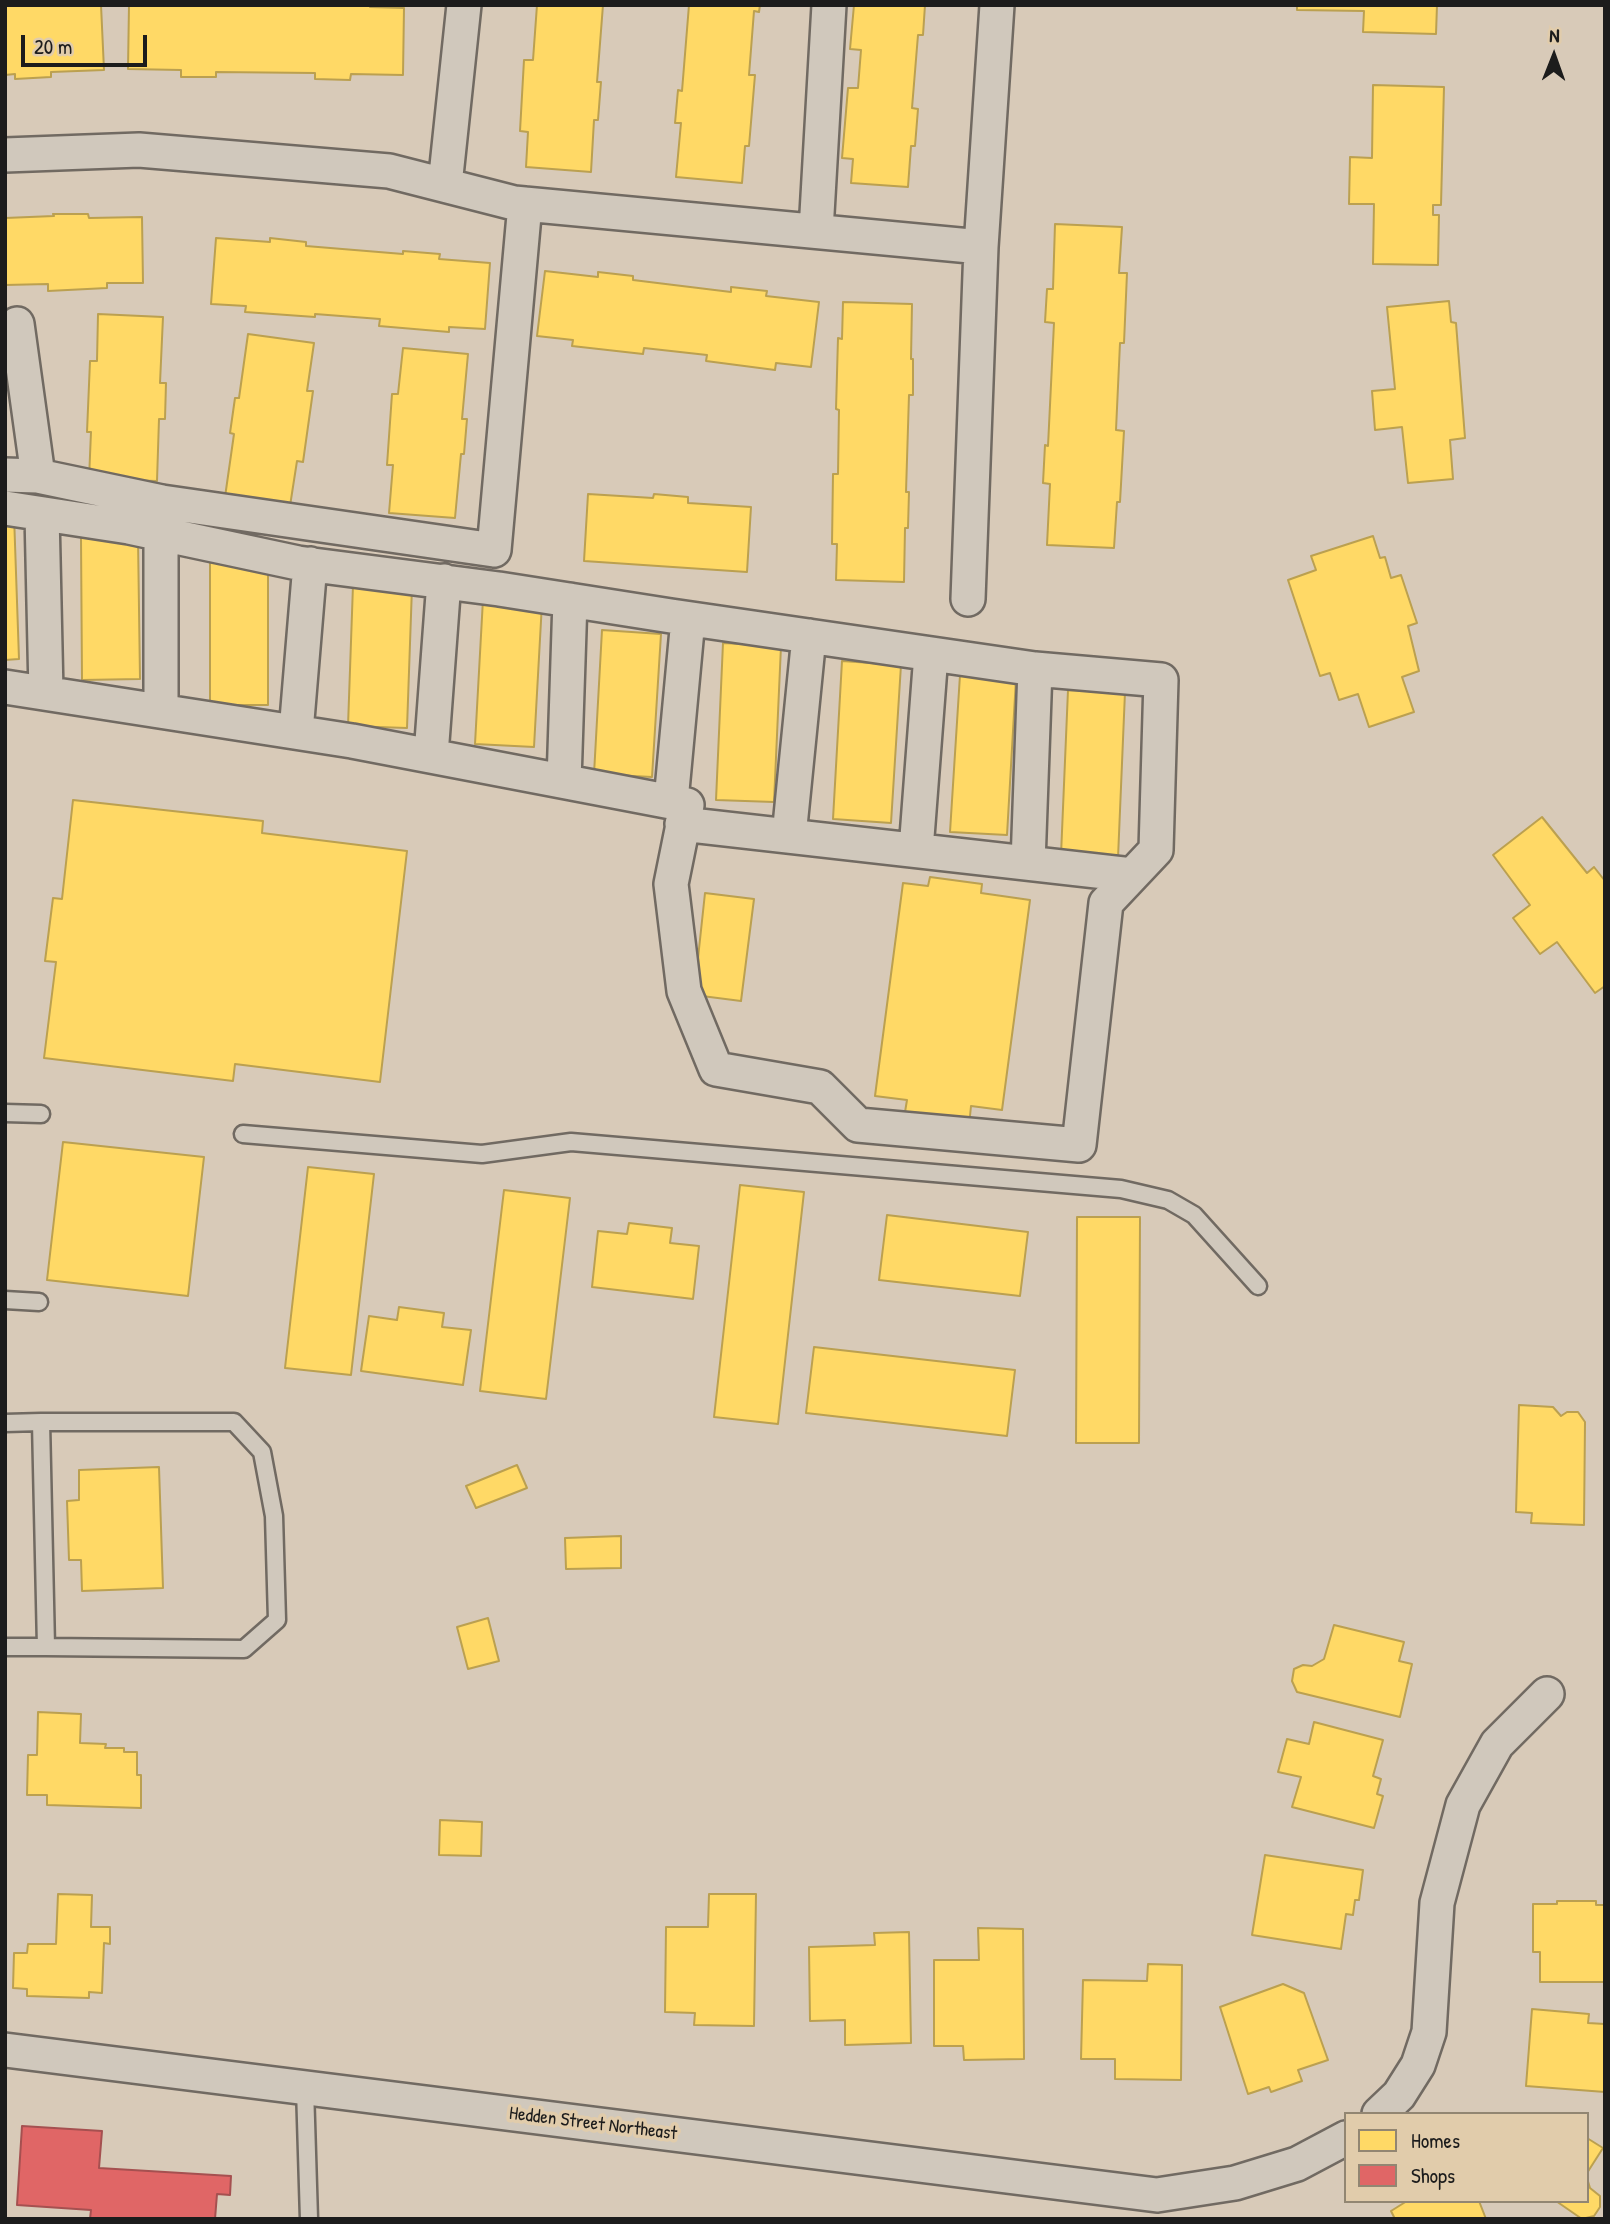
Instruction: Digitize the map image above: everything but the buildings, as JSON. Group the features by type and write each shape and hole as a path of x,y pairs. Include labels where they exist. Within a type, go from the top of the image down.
{"street":[{"path":"445,185 464,5"},
{"path":"816,231 829,5"},
{"path":"968,599 981,247 997,5"},
{"path":"5,155 139,150 389,171 525,204 981,247"},
{"path":"5,475 38,476 162,502 494,550 525,204"},
{"path":"17,324 38,476"},
{"path":"5,508 161,534 310,564 444,581 1035,669 1161,680 1156,850 1106,903 1079,1144 858,1125 820,1087 716,1069 684,991 671,884 688,619"},
{"path":"43,514 46,693"},
{"path":"161,534 161,711"},
{"path":"296,732 310,564"},
{"path":"431,755 444,581"},
{"path":"564,781 570,600"},
{"path":"789,836 810,636"},
{"path":"916,850 931,654"},
{"path":"1028,863 1035,669"},
{"path":"5,687 431,755 564,781 677,813 789,836 1132,875"},
{"path":"1381,2112 1399,2095 1418,2065 1429,2032 1437,1903 1463,1805 1497,1744 1547,1694"},
{"name":"Hedden Street Northeast","path":"5,2050 305,2088 1157,2207 1297,2164 1344,2139"}],"lane":[{"path":"5,1113 41,1114"},
{"path":"243,1134 482,1154 571,1142 1121,1189 1168,1200 1194,1215 1258,1286"},
{"path":"5,1300 39,1302"},
{"path":"41,1422 46,1647"},
{"path":"5,1423 234,1422 262,1452 274,1516 277,1620 244,1649 5,1647"},
{"path":"305,2088 309,2219"}]}
